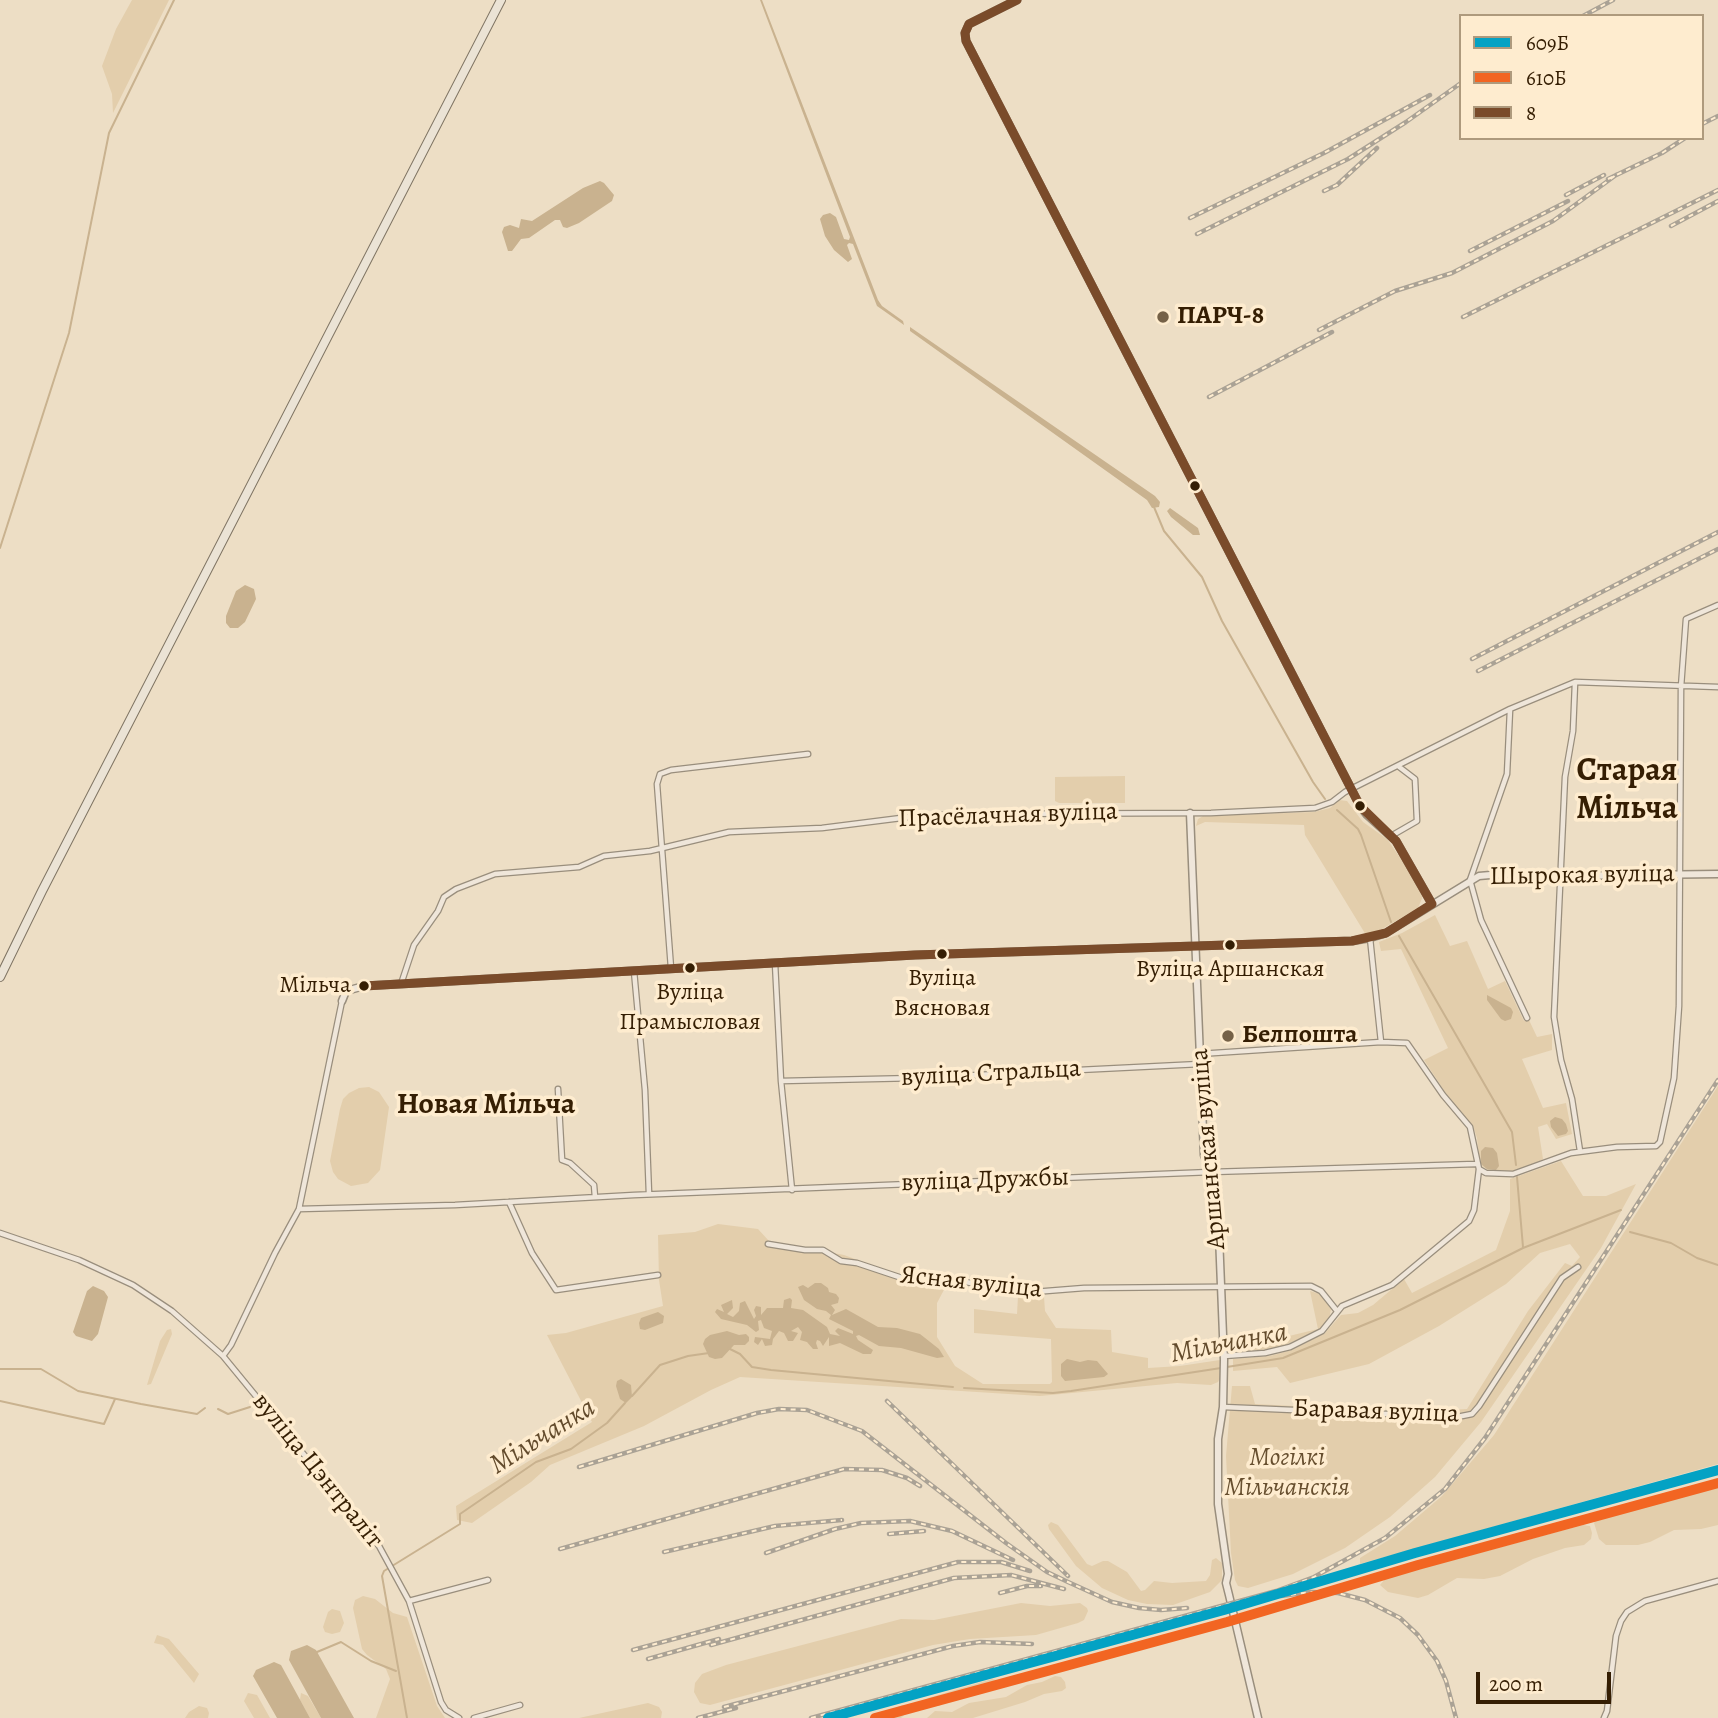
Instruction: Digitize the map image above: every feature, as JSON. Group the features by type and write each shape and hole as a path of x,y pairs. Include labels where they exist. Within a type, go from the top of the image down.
{"main road":[{"path":"0,977 501,0"}],"street":[{"path":"1017,0 970,24 965,31 965,39 1351,789 1367,816 1391,836 1413,867 1432,904"},
{"path":"1680,875 1681,687 1686,619 1718,605"},
{"path":"1580,1151 1554,1017 1565,777 1573,731 1575,682 1718,687"},
{"name":"Прасёлачная вуліца","path":"400,984 414,945 438,911 444,897 456,889 495,874 579,867 604,856 650,851 729,832 822,828 934,815 1190,813 1315,808 1332,802 1351,789 1510,709 1575,682"},
{"path":"223,1356 299,1209 346,991 365,986 915,955 1370,938 1386,933 1470,880 1507,774 1510,709"},
{"path":"671,969 657,784 660,774 671,770 808,754"},
{"path":"1391,836 1417,821 1415,779 1398,766"},
{"name":"Аршанская вуліца","path":"1190,813 1205,1159 1217,1186 1224,1358 1217,1472 1218,1504 1228,1574 1226,1583 1258,1718"},
{"name":"Шырокая вуліца","path":"1527,1018 1481,920 1470,880 1494,874 1718,874"},
{"name":"вуліца Дружбы","path":"299,1209 1211,1172 1478,1166 1491,1174 1513,1174 1580,1151 1656,1146 1660,1142 1674,1078 1679,1006 1677,936 1680,875"},
{"path":"1370,938 1381,1042"},
{"path":"775,964 781,1081 792,1190"},
{"path":"634,971 645,1090 649,1194"},
{"path":"1199,1054 1381,1042 1407,1043 1443,1095 1470,1127 1478,1166 1474,1210 1469,1221 1392,1285 1345,1304 1322,1331 1290,1347 1224,1358"},
{"name":"вуліца Стральца","path":"781,1081 918,1078 1200,1064"},
{"path":"558,1089 562,1160 570,1163 594,1185 595,1197"},
{"path":"509,1202 532,1253 556,1290 658,1275"},
{"name":"вуліца Цэнтраліт","path":"0,1233 109,1272 152,1296 223,1356 371,1536 385,1557 409,1601 441,1702 446,1710 459,1718"},
{"name":"Ясная вуліца","path":"768,1244 823,1250 841,1261 857,1263 905,1279 961,1281 1021,1293 1084,1288 1311,1286 1325,1295 1337,1311"},
{"name":"Баравая вуліца","path":"1223,1407 1457,1417 1472,1414 1562,1278 1578,1267"},
{"path":"409,1601 488,1580"},
{"path":"1604,1718 1616,1636 1627,1612 1644,1601 1718,1581"},
{"path":"474,1718 520,1705"}],"green space":[{"path":"132,0 169,0 113,113 112,94 102,66 116,29"},
{"path":"1125,776 1125,803 1055,801 1055,777"},
{"path":"1339,800 1347,801 1363,822 1387,839 1423,896 1418,908 1366,935 1305,835 1304,825 1205,822 1196,826 1198,819 1203,816 1314,812 1330,808"},
{"path":"1435,915 1450,946 1467,941 1488,989 1505,981 1524,1021 1529,1020 1537,1037 1552,1034 1552,1050 1522,1059 1543,1108 1566,1103 1572,1134 1556,1139 1547,1124 1538,1127 1543,1159 1534,1165 1504,1172 1489,1171 1480,1165 1473,1126 1447,1095 1424,1060 1448,1048 1401,949 1381,951 1379,942"},
{"path":"1718,1086 1718,1464 1360,1564 1360,1558 1395,1536 1442,1496 1494,1435"},
{"path":"369,1087 379,1092 389,1107 380,1170 368,1183 351,1186 338,1179 330,1161 343,1099 359,1088"},
{"name":"Могілкі Мільчанскія","path":"1561,1161 1583,1196 1606,1196 1636,1184 1601,1248 1481,1422 1435,1477 1390,1517 1345,1548 1293,1574 1248,1588 1238,1586 1231,1553 1226,1456 1232,1386 1250,1386 1255,1404 1413,1412 1467,1409 1528,1311 1565,1263 1572,1266 1580,1257 1570,1244 1540,1253 1506,1284 1439,1326 1369,1364 1290,1383 1277,1367 1233,1371 1233,1359 1270,1356 1292,1350 1325,1333 1341,1315 1358,1313 1373,1305 1404,1279 1412,1293 1496,1250 1510,1211 1510,1179"},
{"path":"718,1224 758,1229 769,1241 844,1255 896,1274 946,1278 946,1286 937,1303 937,1337 955,1366 983,1384 1052,1382 1051,1339 974,1333 974,1309 1017,1314 1018,1297 1044,1297 1045,1311 1056,1328 1111,1330 1112,1352 1148,1358 1148,1368 1220,1360 1221,1377 1211,1385 1177,1383 1040,1396 740,1377 644,1426 550,1465 531,1482 472,1523 457,1520 456,1506 592,1422 547,1335 566,1333 663,1306 659,1280 658,1235 695,1232"},
{"path":"1310,1291 1320,1294 1331,1309 1329,1320 1323,1328 1279,1348 1229,1353 1227,1351 1318,1329"},
{"path":"171,1329 172,1334 151,1384 147,1385 160,1341 167,1330"},
{"path":"1718,1484 1718,1525 1674,1530 1638,1545 1606,1545 1599,1539 1594,1523 1597,1518"},
{"path":"1051,1522 1058,1525 1087,1564 1092,1566 1108,1561 1127,1572 1141,1591 1154,1581 1206,1581 1210,1575 1212,1560 1216,1558 1222,1563 1222,1580 1210,1592 1173,1605 1128,1600 1102,1588 1076,1566 1049,1529"},
{"path":"1583,1525 1590,1526 1592,1533 1591,1539 1584,1545 1565,1548 1533,1559 1500,1576 1484,1579 1457,1578 1418,1598 1388,1592 1380,1585 1386,1578"},
{"path":"363,1596 375,1599 393,1613 407,1617 437,1706 445,1718 376,1718 390,1679 386,1669 362,1649 353,1608 355,1600"},
{"path":"1021,1603 1050,1606 1080,1603 1088,1611 1084,1620 1078,1623 1036,1635 970,1639 933,1645 710,1705 700,1703 694,1692 695,1683 702,1674 726,1665 901,1619 934,1620"},
{"path":"332,1609 340,1611 344,1623 340,1632 332,1634 325,1632 323,1627 328,1612"},
{"path":"157,1635 169,1639 199,1674 194,1683 163,1645 154,1643"},
{"path":"1055,1676 1061,1677 1065,1682 1066,1688 1062,1691 1044,1694 973,1718 927,1718 935,1711 952,1712 969,1703 1006,1697 1027,1685"},
{"path":"992,1679 997,1680 995,1685 980,1689 974,1695 959,1694 939,1706 925,1702 928,1698"},
{"path":"248,1693 257,1695 270,1718 254,1718 244,1701"},
{"path":"301,1693 308,1696 321,1718 310,1718 300,1700"},
{"path":"648,1703 659,1707 661,1718 579,1718"},
{"path":"902,1705 908,1706 901,1718 887,1718 891,1710"},
{"path":"199,1706 207,1708 208,1718 185,1718 189,1712"}],"shaded area":[{"path":"760,0 878,300 903,321 904,325 877,306 853,244 847,245 852,259 848,262 834,250 825,236 820,219 830,213 836,217 844,239 849,240 850,237"},
{"path":"600,181 614,195 612,201 567,228 563,227 560,220 555,220 529,238 521,239 512,251 508,251 502,232 504,227 510,225 519,228 521,219 532,221 583,188"},
{"path":"910,327 1155,496 1160,502 1159,507 1152,508 1147,500 910,331"},
{"path":"1170,508 1198,528 1200,535 1193,535 1171,517 1167,511"},
{"path":"245,585 254,589 256,599 245,622 238,628 230,628 226,623 226,616 236,591"},
{"path":"1487,995 1511,1008 1511,1019 1501,1019 1487,1000"},
{"path":"1555,1117 1566,1124 1566,1134 1558,1136 1551,1127 1550,1121"},
{"path":"1485,1147 1493,1148 1497,1153 1499,1166 1496,1170 1487,1169 1481,1164 1481,1151"},
{"path":"815,1283 821,1283 839,1298 838,1303 831,1305 835,1310 832,1315 846,1309 878,1327 897,1328 920,1334 939,1349 944,1357 937,1358 901,1348 879,1346 859,1335 856,1336 858,1340 873,1350 871,1354 863,1354 840,1343 829,1346 829,1337 823,1346 817,1340 818,1349 813,1349 807,1342 800,1340 802,1332 798,1327 791,1331 798,1333 793,1341 788,1341 784,1333 779,1331 772,1345 765,1346 762,1339 758,1345 754,1342 755,1337 770,1339 772,1331 764,1328 761,1320 758,1321 759,1330 756,1332 747,1325 721,1319 715,1312 717,1309 724,1312 721,1305 732,1300 733,1308 727,1314 733,1317 739,1311 740,1303 745,1301 754,1319 756,1306 761,1307 761,1315 767,1308 783,1308 784,1300 790,1298 791,1308 803,1310 827,1327 830,1334 840,1336 835,1331 838,1328 853,1334 853,1331 829,1319 831,1315 826,1311 817,1309 804,1300 798,1287 803,1285 808,1288"},
{"path":"93,1286 104,1291 108,1297 98,1334 92,1341 76,1336 73,1332 87,1291"},
{"path":"658,1312 664,1316 663,1323 645,1330 640,1329 641,1318"},
{"path":"727,1331 746,1334 749,1341 745,1345 734,1345 722,1358 709,1357 703,1344 705,1339"},
{"path":"1067,1359 1080,1362 1097,1361 1108,1374 1104,1377 1065,1381 1061,1376 1061,1364"},
{"path":"621,1379 631,1385 632,1397 626,1403 620,1399 616,1386"},
{"path":"307,1645 316,1650 354,1718 321,1718 289,1660 291,1651"},
{"path":"274,1662 281,1665 310,1718 277,1718 253,1676 256,1670"}],"waterway":[{"path":"0,548 69,333 109,133 174,0"},
{"path":"1154,507 1164,531 1202,577 1222,621 1325,799"},
{"path":"1337,810 1361,835 1391,922"},
{"path":"1399,936 1512,1132 1516,1165"},
{"path":"1517,1177 1523,1247"},
{"name":"Мільчанка","path":"1227,1367 1283,1358 1400,1310 1523,1248 1621,1210"},
{"path":"1630,1232 1671,1243 1697,1258 1718,1265"},
{"name":"Мільчанка","path":"728,1348 740,1354 752,1367 953,1387"},
{"name":"Мільчанка","path":"632,1396 660,1365 709,1353"},
{"name":"Мільчанка","path":"964,1388 1053,1393 1221,1368"},
{"path":"0,1369 41,1369 78,1391 141,1404 197,1414 205,1408"},
{"path":"0,1401 104,1424 115,1399"},
{"name":"Мільчанка","path":"407,1718 382,1576 384,1571 460,1524 460,1514 536,1462 571,1449 607,1423 625,1403"},
{"path":"218,1409 228,1414 250,1407"},
{"path":"317,1652 341,1642 371,1661 396,1671"}],"railway":[{"path":"1587,14 1613,0"},
{"path":"1197,234 1348,159 1459,84"},
{"path":"1190,218 1324,153 1430,95"},
{"path":"1704,123 1718,116"},
{"path":"1608,179 1662,153 1682,140"},
{"path":"1324,191 1337,185 1377,148"},
{"path":"1566,195 1604,175"},
{"path":"1319,330 1395,291 1452,273 1553,221 1616,175"},
{"path":"1463,317 1718,190"},
{"path":"1470,251 1568,201"},
{"path":"1671,226 1718,201"},
{"path":"1209,397 1332,332"},
{"path":"1472,659 1718,532"},
{"path":"1478,671 1718,549"},
{"path":"811,1718 1276,1591 1314,1577 1385,1538 1445,1489 1485,1438 1718,1080"},
{"path":"887,1401 1068,1576"},
{"path":"579,1467 757,1413 779,1409 807,1410 862,1431 1047,1572 1112,1602 1161,1610 1187,1608"},
{"path":"560,1549 844,1469 882,1470 907,1478 920,1486"},
{"path":"664,1552 775,1526 842,1520"},
{"path":"766,1553 835,1529 861,1523 910,1521 952,1531 1013,1560"},
{"path":"889,1534 924,1531"},
{"path":"633,1650 958,1562 1001,1562 1030,1571"},
{"path":"711,1645 954,1578 1011,1575 1064,1589"},
{"path":"1000,1593 1027,1586 1041,1586"},
{"path":"1281,1596 1311,1592 1338,1593 1365,1600 1400,1618 1418,1635 1437,1661 1446,1681 1456,1718"},
{"path":"648,1659 719,1639"},
{"path":"724,1707 953,1646 980,1642 1032,1644"},
{"path":"698,1718 736,1708"}],"transit line":[{"name":"8","path":"1017,0 969,24 965,33 966,41 1360,806 1396,841 1432,904"},
{"name":"8","path":"364,986 915,955 1352,941 1386,933 1432,904"},
{"name":"609Б","path":"828,1718 1224,1610 1415,1553 1718,1470"},
{"name":"610Б","path":"875,1718 1718,1483"}],"place":[{"name":"ПАРЧ-8","path":"1163,317"},
{"name":"Вуліца Аршанская","path":"1230,945"},
{"name":"Вуліца Вясновая","path":"942,954"},
{"name":"Вуліца Прамысловая","path":"690,968"},
{"name":"Мільча","path":"364,986"},
{"name":"Белпошта","path":"1228,1036"}],"district":[{"name":"Старая Мільча","path":"1627,791"},
{"name":"Новая Мільча","path":"486,1106"}]}
